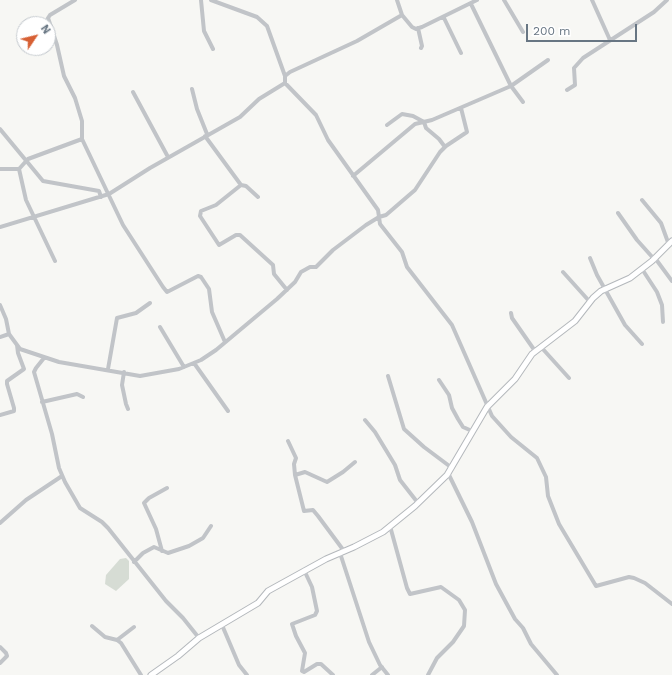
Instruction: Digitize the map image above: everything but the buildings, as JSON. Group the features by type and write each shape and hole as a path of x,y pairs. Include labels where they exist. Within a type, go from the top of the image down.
{"main road":[{"path":"151,675 200,638 258,603 268,591 304,570 383,532 418,503 452,468 487,407 515,379 535,351 575,321 590,302 604,290 630,278 655,259 670,243"}],"street":[{"path":"75,0 50,15 48,18 57,45 64,76 75,98 82,121 82,139 123,225 167,292 198,276 201,277 209,289 212,312 225,342"},
{"path":"201,0 204,31 213,49"},
{"path":"211,0 257,17 267,26 285,76 285,83 316,116 328,140 378,210 380,224 402,252 407,267 452,325 492,416 511,437 537,458 546,477 548,496 559,524 596,586 629,577 634,578 645,583 672,604"},
{"path":"397,0 402,15 412,27 418,28 444,18 477,0"},
{"path":"504,0 523,32"},
{"path":"592,0 610,40"},
{"path":"567,90 575,85 574,68 577,64 610,40 654,12 667,0"},
{"path":"471,4 511,86 523,102"},
{"path":"285,76 290,72 357,41 402,15"},
{"path":"444,18 462,53"},
{"path":"418,28 422,46 421,48"},
{"path":"353,176 385,151 415,124 461,108 511,86 548,60"},
{"path":"0,227 109,194 168,157 240,117 259,99 285,83"},
{"path":"192,89 206,135 241,185 246,186 258,197"},
{"path":"133,92 168,157"},
{"path":"0,305 6,319 9,334 20,349 44,358 68,365 108,369 140,376 184,367 194,363 216,350 287,290 301,272 310,267 316,267 333,250 379,217 386,215 418,186 445,147 468,132 461,108"},
{"path":"387,125 402,114 413,116 424,122 426,128 439,139 445,147"},
{"path":"0,129 43,180 99,191 101,197"},
{"path":"0,170 19,169 26,161 82,139"},
{"path":"19,169 26,200 35,216 55,261"},
{"path":"241,185 216,205 201,210 200,216 219,245 238,235 252,244 273,265 274,274 287,290"},
{"path":"642,200 662,223 670,243"},
{"path":"618,213 637,240 655,259 672,281"},
{"path":"590,258 604,290 625,325 642,344"},
{"path":"642,269 657,292 662,305 663,322"},
{"path":"563,272 590,302"},
{"path":"108,369 117,318 136,313 150,303"},
{"path":"511,314 512,318 535,351"},
{"path":"160,327 183,362 184,367"},
{"path":"0,337 9,334"},
{"path":"0,415 14,411 7,381 24,369 18,353 18,345"},
{"path":"540,347 550,360 569,378"},
{"path":"44,358 34,369 62,476 80,508 102,522 166,601 200,638"},
{"path":"194,363 228,411"},
{"path":"124,372 122,385 128,409"},
{"path":"388,376 404,429 424,447 452,468"},
{"path":"439,380 449,395 452,408 463,427 472,431"},
{"path":"42,402 77,394 83,397"},
{"path":"365,420 375,432 395,465 400,480 418,503"},
{"path":"288,441 296,458 294,464 295,475 304,511 313,510 342,552 369,642 382,667 388,675"},
{"path":"295,475 305,472 327,482 355,462"},
{"path":"448,473 472,522 496,584 515,619 523,628 531,644 557,675"},
{"path":"0,523 26,500 62,476"},
{"path":"162,551 156,529 144,503 149,498 167,488"},
{"path":"134,562 143,553 154,548 168,553 199,541 212,526"},
{"path":"390,526 410,594 441,587 459,600 465,610 464,626 437,658 428,675"},
{"path":"304,570 312,587 317,611 315,615 292,624 296,636 305,653 302,671 304,672 317,664 321,664 333,675"},
{"path":"222,625 239,665 247,675"},
{"path":"92,626 105,637 118,640 142,675"},
{"path":"118,640 134,627"},
{"path":"0,647 7,656 0,663"},
{"path":"372,675 382,667"}],"shaded area":[{"path":"126,558 129,561 129,579 116,591 105,584 106,575 120,559"}]}
